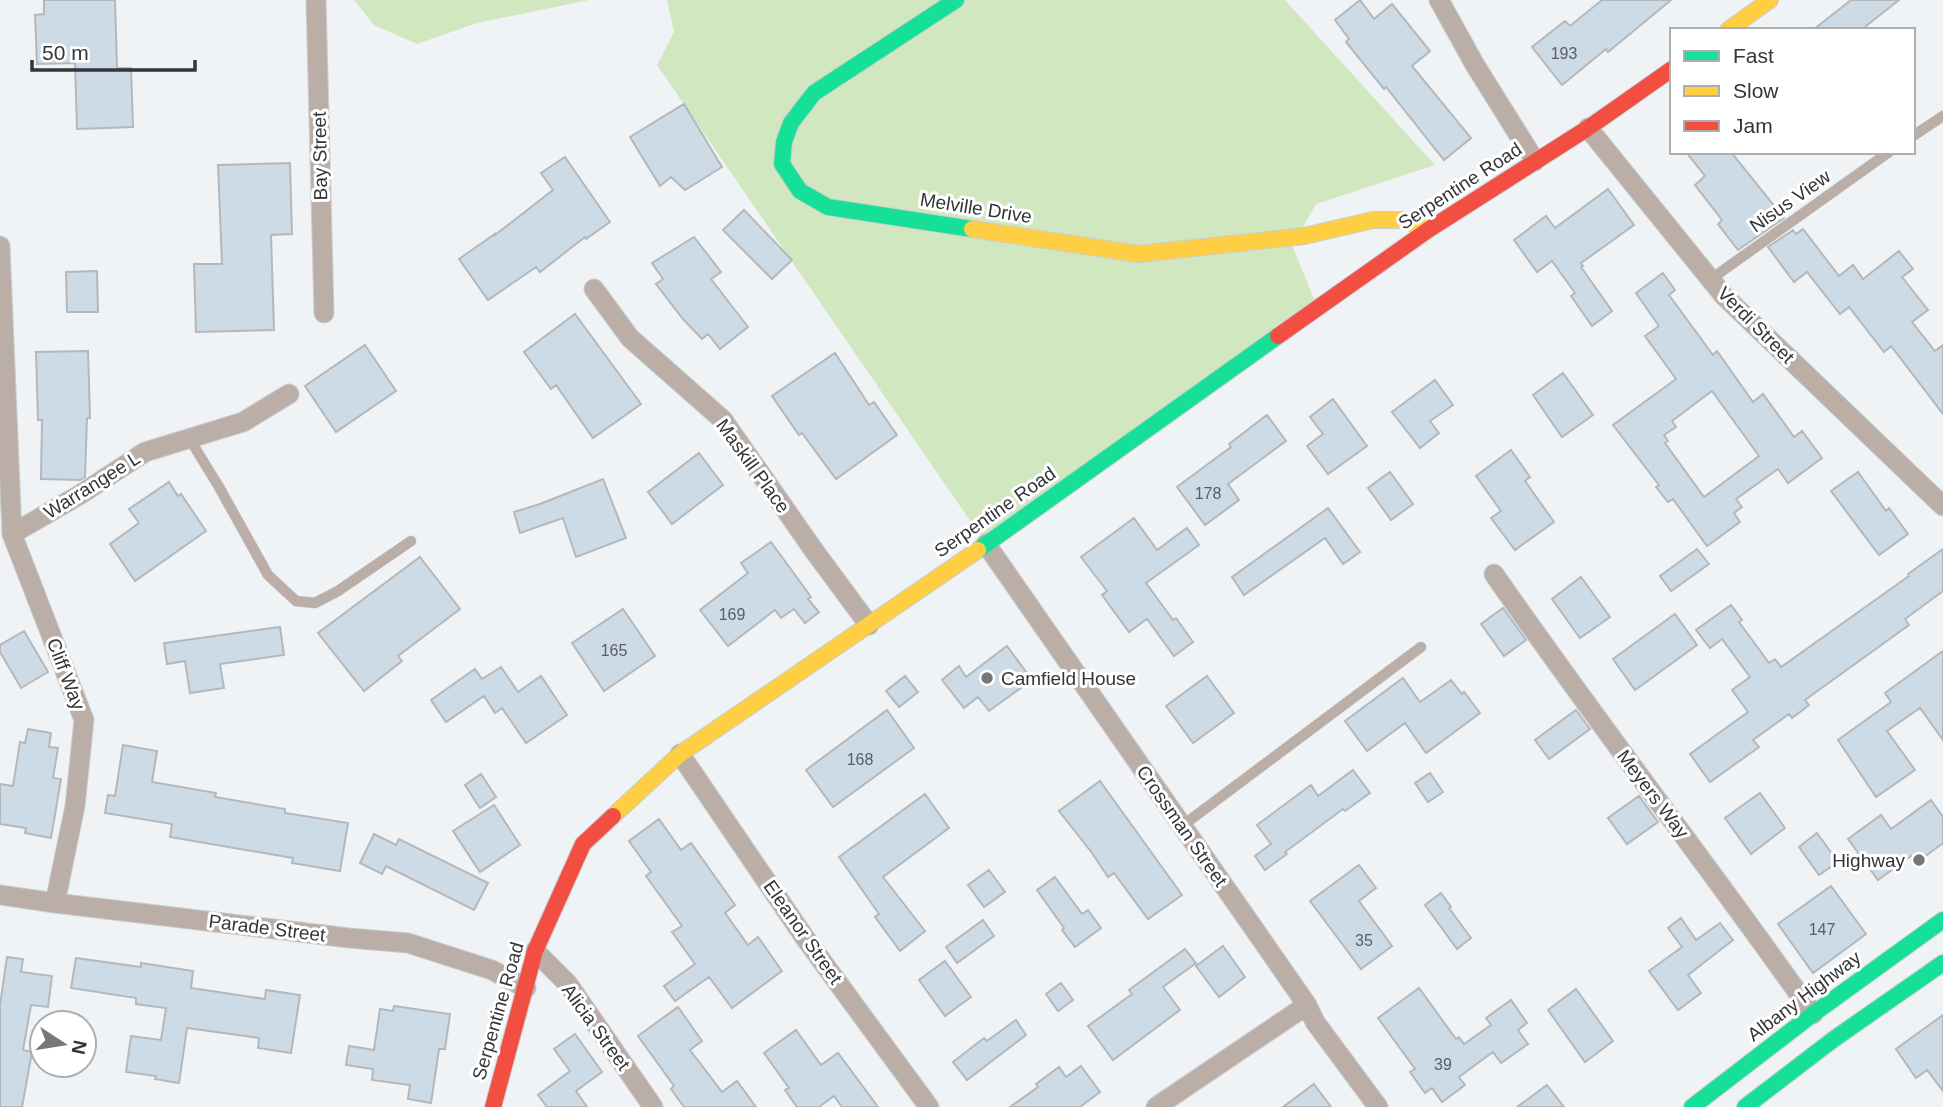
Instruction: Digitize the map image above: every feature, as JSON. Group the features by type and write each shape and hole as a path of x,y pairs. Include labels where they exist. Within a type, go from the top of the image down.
{"main road":[{"name":"Melville Drive","path":"956,0 814,93 791,123 784,142 782,164 800,191 828,207 1139,254 1304,236 1373,220 1404,220 1428,230"},
{"path":"1731,28 1770,0"},
{"name":"Serpentine Road","path":"493,1107 535,951 583,844 680,754 986,544 1428,230 1588,128 1670,70"},
{"name":"Albany Highway","path":"1692,1107 1813,1014 1943,920"},
{"path":"1745,1107 1834,1039 1943,963"},
{"path":"1813,1014 1834,1039"}],"street":[{"name":"Bay Street","path":"316,0 324,313"},
{"path":"1439,0 1475,65 1535,161"},
{"name":"Verdi Street","path":"1588,128 1734,305 1943,506"},
{"name":"Cliff Way","path":"0,246 12,534 83,720 75,806 55,903"},
{"name":"Maskill Place","path":"594,289 630,338 723,420 869,625"},
{"name":"Warrangee L","path":"12,534 81,494 145,452 243,422 289,394"},
{"name":"Crossman Street","path":"986,544 1307,1005 1315,1021 1378,1107"},
{"name":"Meyers Way","path":"1494,574 1813,1014"},
{"name":"Eleanor Street","path":"680,754 805,938 929,1107"},
{"name":"Parade Street","path":"0,895 408,943 492,970 526,988"},
{"name":"Alicia Street","path":"535,951 568,984 653,1107"},
{"path":"1156,1107 1307,1005"}],"lane":[{"path":"1915,135 1943,116"},
{"name":"Nisus View","path":"1711,279 1886,154"},
{"path":"188,438 268,575 296,601 315,604 411,541"},
{"path":"1182,826 1421,647"}],"green space":[{"path":"354,0 589,0 477,23 417,44 374,25"},
{"path":"667,0 1285,0 1435,165 1316,204 1292,245 1318,309 986,544 657,65 674,32"}],"building":[{"path":"44,0 115,0 117,68 131,68 133,127 77,129 75,63 37,64 35,15 44,14"},
{"path":"1360,0 1374,19 1392,4 1430,51 1412,66 1471,138 1444,160 1346,42 1349,39 1335,20"},
{"path":"1602,0 1671,0 1608,52 1606,49 1562,85 1532,47 1565,21 1570,26"},
{"path":"1851,0 1899,0 1864,28 1816,28"},
{"path":"684,104 722,167 685,190 671,177 660,186 630,137"},
{"path":"1688,154 1733,154 1784,218 1738,250 1718,224 1722,220 1695,185 1705,176"},
{"path":"565,157 610,222 586,239 585,237 540,272 536,267 488,300 459,259 553,190 541,173"},
{"path":"290,163 292,234 271,235 274,330 196,332 194,264 222,264 218,165"},
{"path":"1608,189 1634,225 1581,263 1581,267 1612,311 1592,326 1571,296 1575,293 1552,261 1537,272 1514,240 1546,216 1555,228"},
{"path":"744,210 792,260 772,279 723,230"},
{"path":"1803,229 1839,276 1853,265 1863,279 1899,251 1913,269 1902,277 1928,310 1912,322 1935,351 1943,345 1943,414 1891,346 1884,352 1849,307 1840,314 1807,272 1794,282 1768,247 1793,230 1796,234"},
{"path":"694,237 721,272 711,279 748,327 720,349 708,334 702,339 656,284 663,279 652,263"},
{"path":"97,271 98,312 67,312 66,272"},
{"path":"1663,273 1675,290 1669,295 1713,355 1717,351 1753,402 1763,394 1794,437 1802,431 1822,458 1788,483 1778,469 1736,499 1742,507 1734,513 1740,522 1707,546 1673,499 1668,502 1656,487 1659,485 1613,425 1676,379 1645,336 1659,326 1636,293","holes":["1712,391 1759,456 1704,497 1665,443 1668,441 1664,435 1676,427 1672,421"]},
{"path":"575,314 641,404 593,438 556,385 551,389 524,352"},
{"path":"365,345 396,391 336,432 305,386"},
{"path":"88,351 90,418 87,418 85,477 80,480 41,479 42,420 38,420 36,352"},
{"path":"835,353 869,405 874,402 897,435 836,479 802,433 799,435 772,396"},
{"path":"1563,373 1593,415 1562,437 1533,395"},
{"path":"1435,380 1453,405 1430,421 1439,433 1420,448 1392,412"},
{"path":"1333,399 1367,446 1328,474 1307,446 1323,434 1310,417"},
{"path":"1267,415 1286,441 1228,484 1239,500 1205,525 1177,487 1231,447 1229,444"},
{"path":"1511,450 1530,477 1525,481 1554,522 1515,550 1491,518 1501,511 1476,476"},
{"path":"699,453 723,485 672,524 648,492"},
{"path":"1390,472 1413,504 1391,520 1368,488"},
{"path":"1858,472 1886,511 1889,508 1908,534 1879,555 1831,491"},
{"path":"603,479 626,538 576,557 563,518 520,533 514,512"},
{"path":"169,482 178,496 181,494 206,531 135,581 110,544 139,523 129,509"},
{"path":"1328,508 1360,552 1343,564 1325,538 1244,595 1232,577"},
{"path":"1134,518 1157,550 1187,528 1199,545 1146,583 1193,642 1174,656 1147,619 1129,632 1102,595 1107,591 1081,557"},
{"path":"771,542 819,612 805,623 794,609 781,618 775,610 728,646 700,610 748,573 741,563"},
{"path":"1697,549 1709,564 1671,591 1660,576"},
{"path":"1943,549 1943,591 1905,619 1909,625 1805,700 1809,705 1792,718 1789,714 1753,740 1759,747 1710,782 1690,754 1748,712 1732,690 1750,677 1722,639 1710,648 1696,630 1731,605 1742,620 1739,622 1769,663 1775,659 1781,667"},
{"path":"420,557 460,609 398,656 402,661 364,691 318,633"},
{"path":"1581,577 1610,617 1580,638 1552,599"},
{"path":"1503,608 1526,640 1504,656 1481,624"},
{"path":"623,609 655,656 604,691 572,643"},
{"path":"1675,614 1697,645 1635,690 1613,659"},
{"path":"280,627 284,655 220,664 224,688 190,693 185,661 167,664 164,643"},
{"path":"24,631 48,672 21,688 0,652 0,645"},
{"name":"Camfield House","path":"1007,646 1032,680 989,711 978,697 964,708 942,680 959,666 966,677"},
{"path":"1943,651 1943,740 1920,708 1887,731 1915,770 1876,797 1838,740 1891,702 1885,693"},
{"path":"501,667 518,692 541,676 567,715 526,743 502,708 495,713 484,696 446,722 431,700 475,669 482,679"},
{"path":"905,676 918,692 899,707 886,691"},
{"path":"1207,676 1234,713 1193,743 1166,706"},
{"path":"1403,678 1420,702 1451,680 1480,713 1426,753 1405,723 1367,751 1345,721"},
{"path":"887,710 914,748 833,807 806,770"},
{"path":"1576,710 1590,729 1549,759 1535,740"},
{"path":"28,729 51,733 49,747 58,748 53,778 61,779 51,838 25,833 26,828 0,824 0,784 13,786 20,742 25,743"},
{"path":"123,745 157,751 152,782 216,793 215,797 285,809 285,813 348,823 340,871 292,863 293,858 170,837 172,824 105,813 108,795 115,796"},
{"path":"1353,770 1370,793 1345,811 1343,809 1265,870 1255,856 1271,844 1257,825 1311,785 1318,796"},
{"path":"1430,773 1443,792 1428,802 1415,783"},
{"path":"481,774 496,797 480,808 465,785"},
{"path":"1100,781 1182,895 1148,919 1114,873 1108,877 1059,811"},
{"path":"1760,793 1785,828 1751,854 1725,818"},
{"path":"925,794 949,828 883,877 925,931 900,951 875,917 879,914 839,857"},
{"path":"1639,796 1658,822 1627,844 1608,818"},
{"path":"1931,800 1943,817 1943,843 1916,863 1911,856 1878,880 1848,839 1881,815 1891,829"},
{"path":"494,805 520,845 480,872 453,831"},
{"path":"659,819 681,850 691,843 735,905 725,913 748,945 758,937 782,971 732,1008 709,977 675,1001 664,986 695,964 672,932 682,926 646,876 651,872 629,841"},
{"path":"1817,833 1838,862 1819,875 1799,847"},
{"path":"374,834 396,845 399,839 488,883 474,910 386,866 382,874 360,863"},
{"path":"1359,865 1376,888 1359,901 1392,946 1361,969 1310,901"},
{"path":"989,870 1005,892 984,907 968,885"},
{"path":"1055,877 1082,914 1088,910 1101,928 1075,947 1037,890"},
{"path":"1831,886 1866,934 1813,973 1778,924"},
{"path":"1441,893 1471,938 1457,949 1425,905"},
{"path":"1681,918 1696,940 1720,923 1733,940 1688,975 1701,993 1678,1010 1649,971 1682,947 1668,928"},
{"path":"983,920 994,936 957,963 946,947"},
{"path":"1223,946 1245,977 1219,997 1196,966"},
{"path":"1185,949 1196,963 1163,987 1180,1010 1113,1060 1088,1026 1132,994 1129,990"},
{"path":"7,957 23,959 21,972 52,976 48,1007 31,1005 28,1009 23,1050 28,1051 28,1074 22,1107 0,1107 0,1005"},
{"path":"76,958 141,967 141,963 193,971 191,988 265,999 266,990 300,995 291,1053 258,1048 259,1038 187,1028 179,1083 155,1079 156,1076 126,1072 131,1036 161,1040 166,1008 136,1004 136,998 71,988"},
{"path":"945,961 971,997 945,1016 919,980"},
{"path":"1061,983 1073,1000 1058,1011 1046,994"},
{"path":"1419,988 1456,1039 1459,1037 1464,1044 1491,1025 1486,1018 1511,1000 1527,1023 1518,1030 1528,1044 1501,1063 1493,1052 1459,1077 1465,1085 1442,1102 1432,1088 1425,1093 1410,1072 1415,1069 1378,1018"},
{"path":"1576,989 1613,1041 1585,1062 1548,1010"},
{"path":"394,1006 450,1014 445,1049 439,1049 431,1103 408,1099 410,1085 372,1080 373,1069 346,1065 349,1046 374,1050 380,1009 393,1011"},
{"path":"678,1007 702,1041 690,1050 722,1092 737,1081 756,1107 684,1107 671,1089 674,1086 638,1036"},
{"path":"1943,1015 1943,1091 1927,1070 1916,1078 1896,1049"},
{"path":"1016,1020 1026,1035 967,1080 953,1062 984,1038 987,1041"},
{"path":"796,1030 821,1065 838,1053 878,1107 842,1107 834,1096 819,1107 797,1107 785,1090 789,1088 764,1053"},
{"path":"575,1034 602,1072 576,1091 587,1107 547,1107 538,1095 570,1071 554,1049"},
{"path":"1081,1066 1100,1092 1080,1107 1010,1107 1038,1087 1036,1084 1059,1067 1066,1077"},
{"path":"1314,1084 1331,1107 1283,1107"},
{"path":"1547,1085 1564,1107 1517,1107"}],"traffic: fast":[{"path":"956,0 814,93 791,123 784,142 782,164 800,191 828,207 972,229"},
{"path":"978,550 1278,336"},
{"path":"1692,1107 1813,1014 1943,920"},
{"path":"1745,1107 1834,1039 1943,963"}],"traffic: slow":[{"path":"1731,28 1770,0"},
{"path":"972,229 1139,254 1304,236 1373,220 1404,220 1428,230"},
{"path":"613,816 680,754 978,550"}],"traffic: jam":[{"path":"1278,336 1428,230 1588,128 1670,70"},
{"path":"493,1107 535,951 583,844 613,816"}],"place":[{"name":"Camfield House","path":"987,678"},
{"name":"Highway","path":"1919,860"}]}
